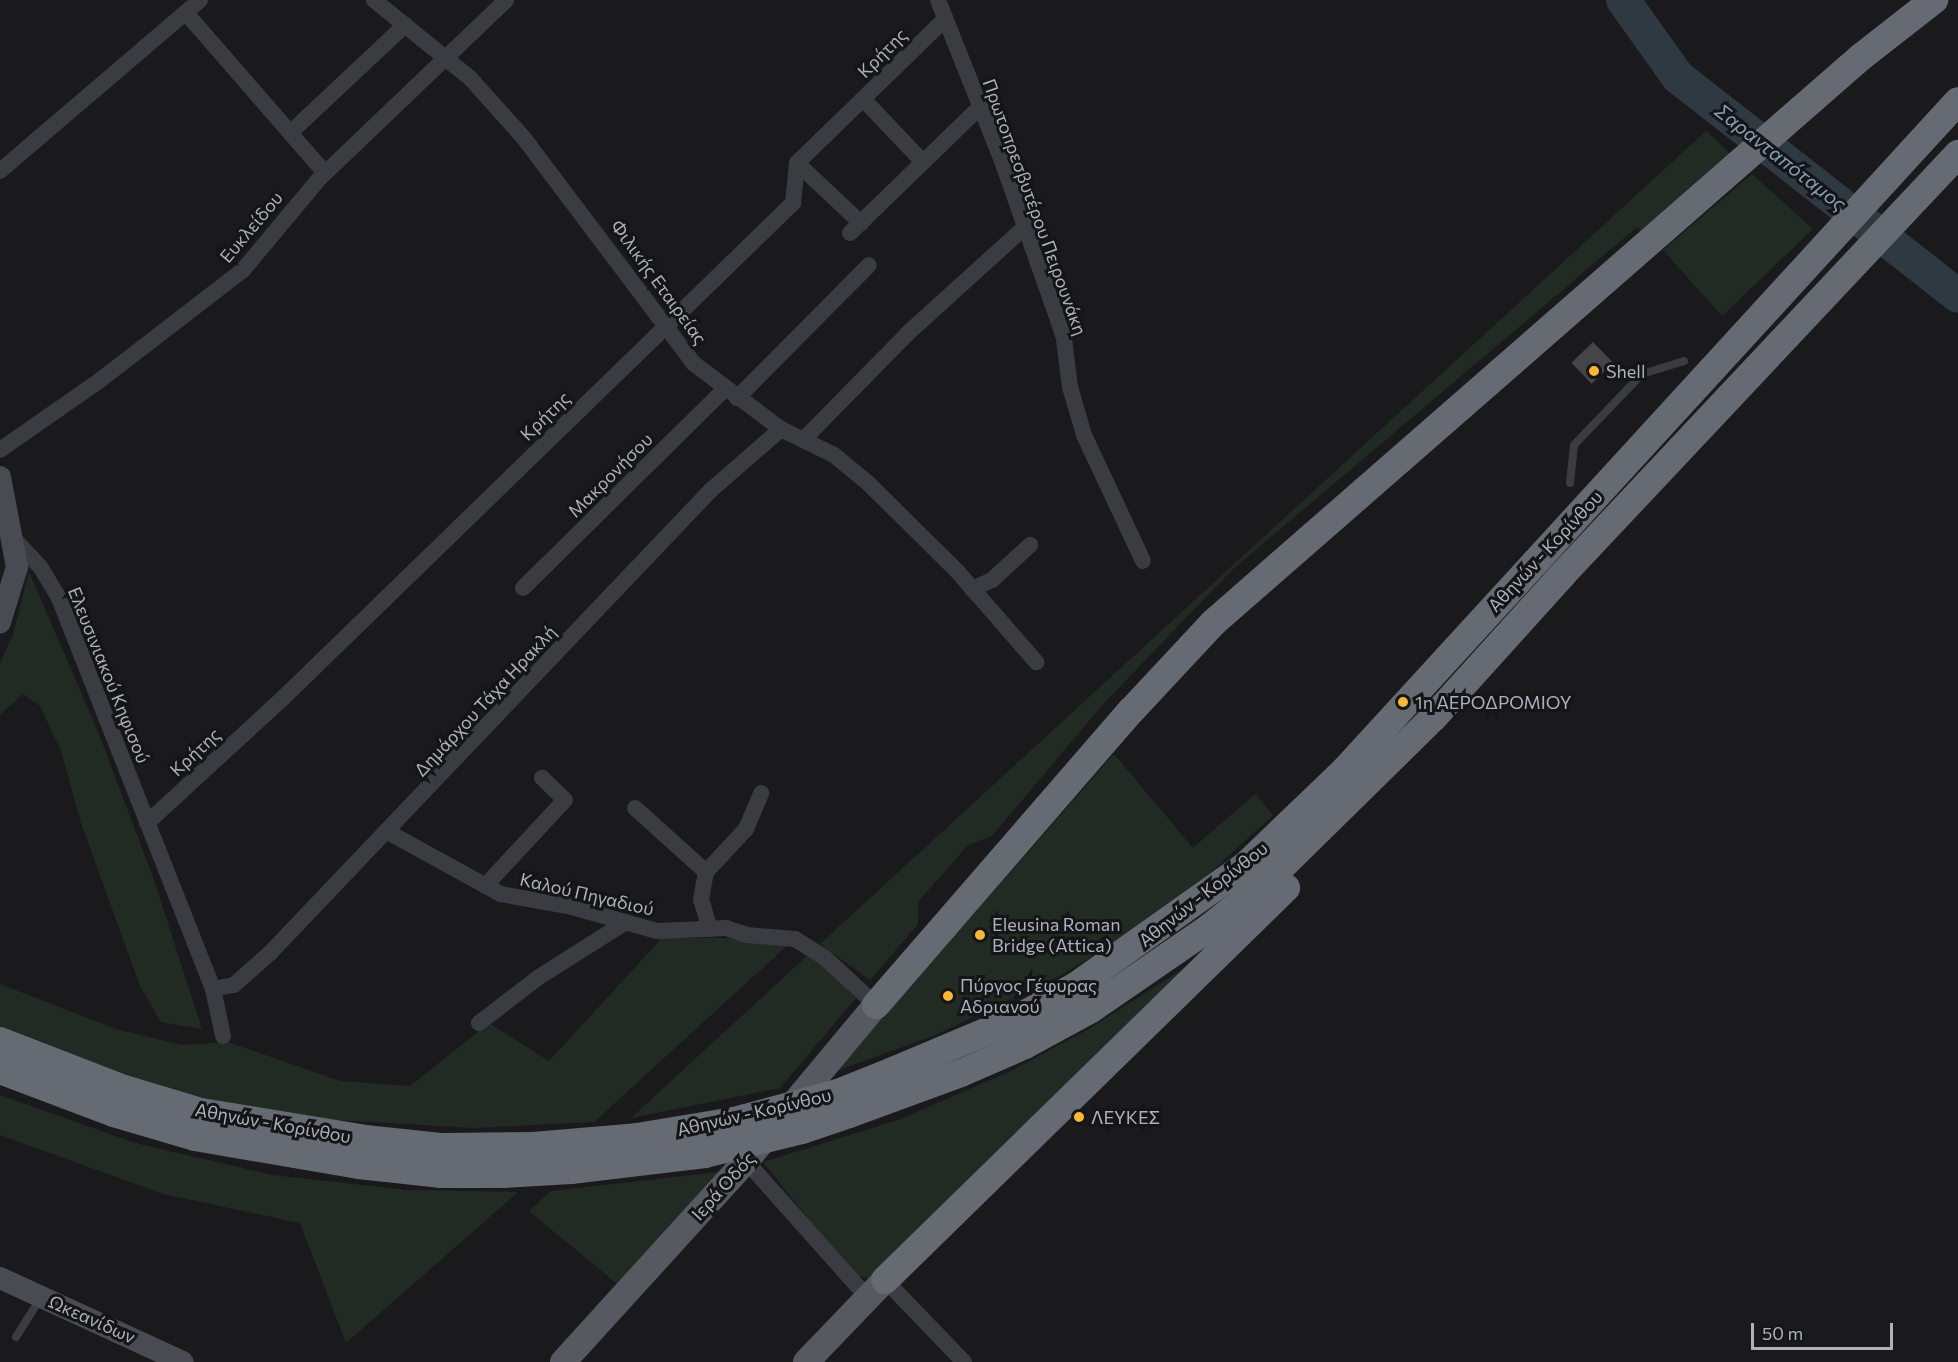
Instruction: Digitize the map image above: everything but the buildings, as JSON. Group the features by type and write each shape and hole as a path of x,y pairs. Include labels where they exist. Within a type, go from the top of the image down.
{"highway":[{"path":"876,1005 1131,711 1213,623 1861,57 1934,0"},
{"name":"Αθηνών - Κορίνθου","path":"0,1041 124,1089 201,1112 278,1128 441,1147 533,1146 637,1137 734,1121 838,1093 1014,1020 1076,986 1246,865 1345,770 1958,102"},
{"name":"Αθηνών - Κορίνθου","path":"0,1070 114,1113 195,1137 276,1154 440,1174 503,1174 604,1167 705,1154 802,1131 972,1068 1091,1009 1183,946 1264,884 1365,788 1954,158"},
{"path":"876,1289 1300,874 1365,788"}],"main road":[{"path":"0,477 15,540 17,567 0,622"},
{"name":"Ιερά Οδός","path":"564,1362 746,1161 876,1005"},
{"name":"Ωκεανίδων","path":"0,1278 183,1362"},
{"path":"806,1362 876,1289"}],"street":[{"path":"0,171 200,0"},
{"name":"Φιλικής Εταιρείας","path":"374,0 470,78 524,137 693,363 781,429 834,455 868,483 972,589 1036,663"},
{"name":"Ευκλείδου","path":"0,450 99,381 243,270 293,206 443,57 465,42 506,0"},
{"name":"Πρωτοπρεσβυτέρου Πειρουνάκη","path":"938,0 943,21 980,107 1064,339 1070,387 1084,435 1143,561"},
{"path":"186,13 325,174"},
{"name":"Κρήτης","path":"147,823 291,690 793,202 797,163 943,21"},
{"path":"290,133 405,26"},
{"path":"863,99 923,162"},
{"path":"797,163 855,228 980,107"},
{"path":"803,440 908,333 1025,227"},
{"name":"Μακρονήσου","path":"523,588 869,265"},
{"name":"Δημάρχου Τάχα Ηρακλή","path":"213,989 234,985 264,959 388,832 711,490 781,429"},
{"name":"Ελευσινιακού Κηφισού","path":"15,540 41,568 59,598 213,989 223,1036"},
{"path":"972,589 992,580 1030,545"},
{"path":"485,886 565,800 542,778"},
{"path":"710,929 701,900 706,872 746,829 761,793"},
{"path":"635,808 706,872"},
{"name":"Καλού Πηγαδιού","path":"388,832 501,894 627,922 657,931 710,929 795,939 824,957 876,1005"},
{"path":"479,1023 538,977 627,922"},
{"path":"746,1161 876,1289 964,1362"}],"lane":[{"path":"1570,483 1574,445 1642,374 1684,361"},
{"path":"16,1337 42,1296"}],"shaded area":[{"path":"1706,131 1734,157 1643,233 1637,227 1232,570 1104,703 992,836 968,845 918,902 918,924 870,980 820,944"},
{"path":"1752,174 1813,229 1722,316 1663,250"},
{"path":"29,572 99,734 154,880 202,1029 161,1022 140,986 80,820 61,751 40,706 23,694 0,715 0,663 13,635"},
{"path":"1114,754 1193,848 1255,794 1273,815 1211,872 1136,929 1060,976 933,1036 836,1071"},
{"path":"662,938 730,938 789,944 594,1122 474,1128 318,1119 236,1106 161,1087 92,1065 0,1027 0,984 116,1029 181,1045 228,1042 340,1081 410,1086 489,1023 549,1061"},
{"path":"810,953 856,998 780,1088 631,1118"},
{"path":"1189,965 872,1280 853,1274 763,1162 898,1120 1011,1071 1087,1030"},
{"path":"0,1095 135,1143 272,1175 407,1190 518,1192 346,1343 300,1223 163,1194 0,1135"},
{"path":"718,1172 621,1287 529,1211 551,1191"}],"waterway":[{"name":"Σαρανταπόταμος","path":"1623,0 1678,77 1958,296"}],"place":[{"name":"Shell","path":"1594,371"},
{"name":"1η ΑΕΡΟΔΡΟΜΙΟΥ","path":"1403,702"},
{"name":"Eleusina Roman Bridge (Attica)","path":"980,935"},
{"name":"Πύργος Γέφυρας Αδριανού","path":"948,996"},
{"name":"ΛΕΥΚΕΣ","path":"1079,1117"}]}
